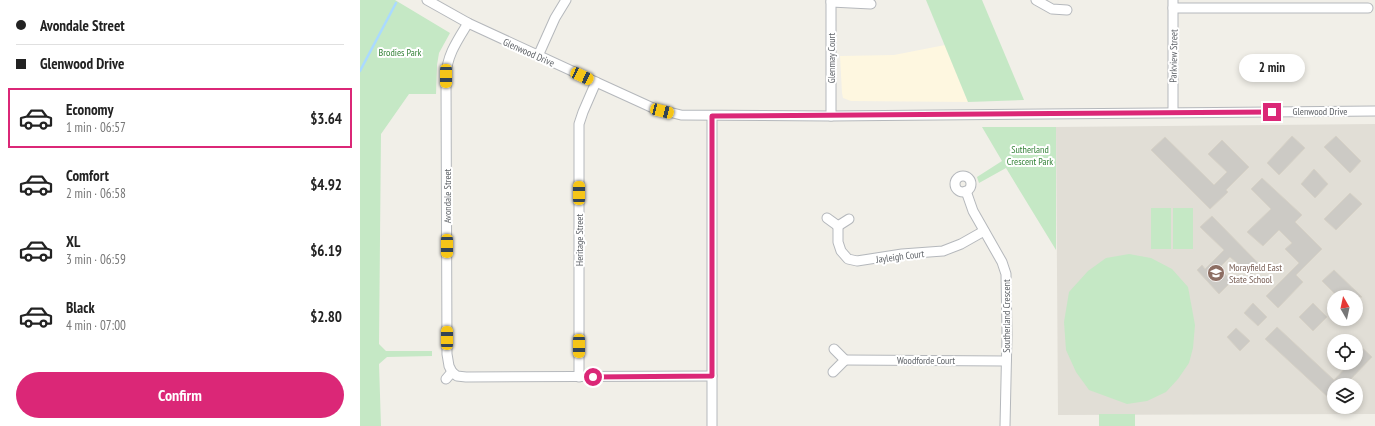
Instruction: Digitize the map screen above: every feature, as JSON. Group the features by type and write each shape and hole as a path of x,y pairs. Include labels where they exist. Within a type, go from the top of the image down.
{"street":[{"name":"Glenwood Drive","path":"427,0 468,24 596,82 662,111 685,115 831,116 1375,111"},
{"path":"538,56 555,18 566,0"},
{"path":"1036,0 1052,9 1067,10"},
{"path":"831,1 871,4"},
{"name":"Glenmay Court","path":"831,1 831,116"},
{"path":"1173,4 1368,8"},
{"name":"Parkview Street","path":"1173,4 1173,112"},
{"name":"Avondale Street","path":"468,24 452,50 446,71 447,354 449,376 712,376"},
{"name":"Heritage Street","path":"579,377 579,124 582,112 596,82"},
{"path":"712,116 712,426"},
{"name":"Southerland Crescent","path":"966,191 973,211 1002,262 1006,274 1008,293 1005,426"},
{"path":"827,218 838,226 849,219"},
{"name":"Jayleigh Court","path":"838,226 838,242 841,251 848,259 857,261 896,255 943,251 961,244 984,231"},
{"path":"833,372 845,360 834,349"},
{"name":"Woodforde Court","path":"845,360 1006,361"}],"shaded area":[{"path":"945,45 968,102 851,101 843,98 840,56 894,55"},
{"name":"Morayfield East State School","path":"1375,124 1375,414 1058,415 1056,127"}],"green space":[{"name":"Brodies Park","path":"360,0 395,0 450,33 439,53 436,94 409,94 381,134 379,344 386,351 432,351 432,356 387,357 379,364 381,426 360,426"},
{"path":"926,0 982,0 1024,100 968,102"},
{"name":"Sutherland Crescent Park","path":"982,127 1056,127 1056,250 1006,168 979,183 977,177 1002,161"},
{"path":"1151,208 1171,208 1171,249 1151,249"},
{"path":"1173,208 1193,208 1193,249 1173,249"},
{"path":"1129,254 1151,258 1172,269 1188,287 1195,325 1193,348 1189,363 1178,379 1166,392 1147,401 1127,404 1089,390 1076,372 1066,350 1064,322 1069,292 1088,271 1106,258"},
{"path":"1099,414 1135,414 1135,426 1099,426"}],"building":[{"path":"1292,136 1305,148 1279,175 1267,163"},
{"path":"1336,136 1361,161 1350,173 1324,147"},
{"path":"1165,137 1214,185 1227,172 1208,154 1222,140 1249,167 1226,190 1228,192 1210,209 1151,150"},
{"path":"1314,169 1328,184 1315,198 1301,184"},
{"path":"1262,178 1302,215 1295,222 1322,249 1296,275 1303,282 1278,308 1266,296 1299,263 1285,249 1292,243 1279,230 1263,246 1247,232 1271,209 1251,189"},
{"path":"1350,193 1362,204 1336,230 1324,219"},
{"path":"1212,216 1260,265 1251,275 1230,257 1219,268 1232,281 1219,294 1197,270 1202,265 1205,269 1224,250 1200,227"},
{"path":"1334,270 1355,290 1331,290 1322,281"},
{"path":"1253,303 1267,317 1258,326 1244,313"},
{"path":"1313,303 1327,317 1313,331 1299,317"},
{"path":"1277,327 1332,378 1327,378 1327,396 1265,339"},
{"path":"1236,328 1250,341 1240,351 1227,337"},
{"path":"1363,349 1372,357 1363,366"},
{"path":"1343,370 1359,370 1352,378 1336,378"}],"waterway":[{"path":"360,71 396,3"}],"place":[{"name":"Morayfield East State School","path":"1216,273"}],"route":[{"path":"593,377 712,376 712,116 1272,112"}]}
